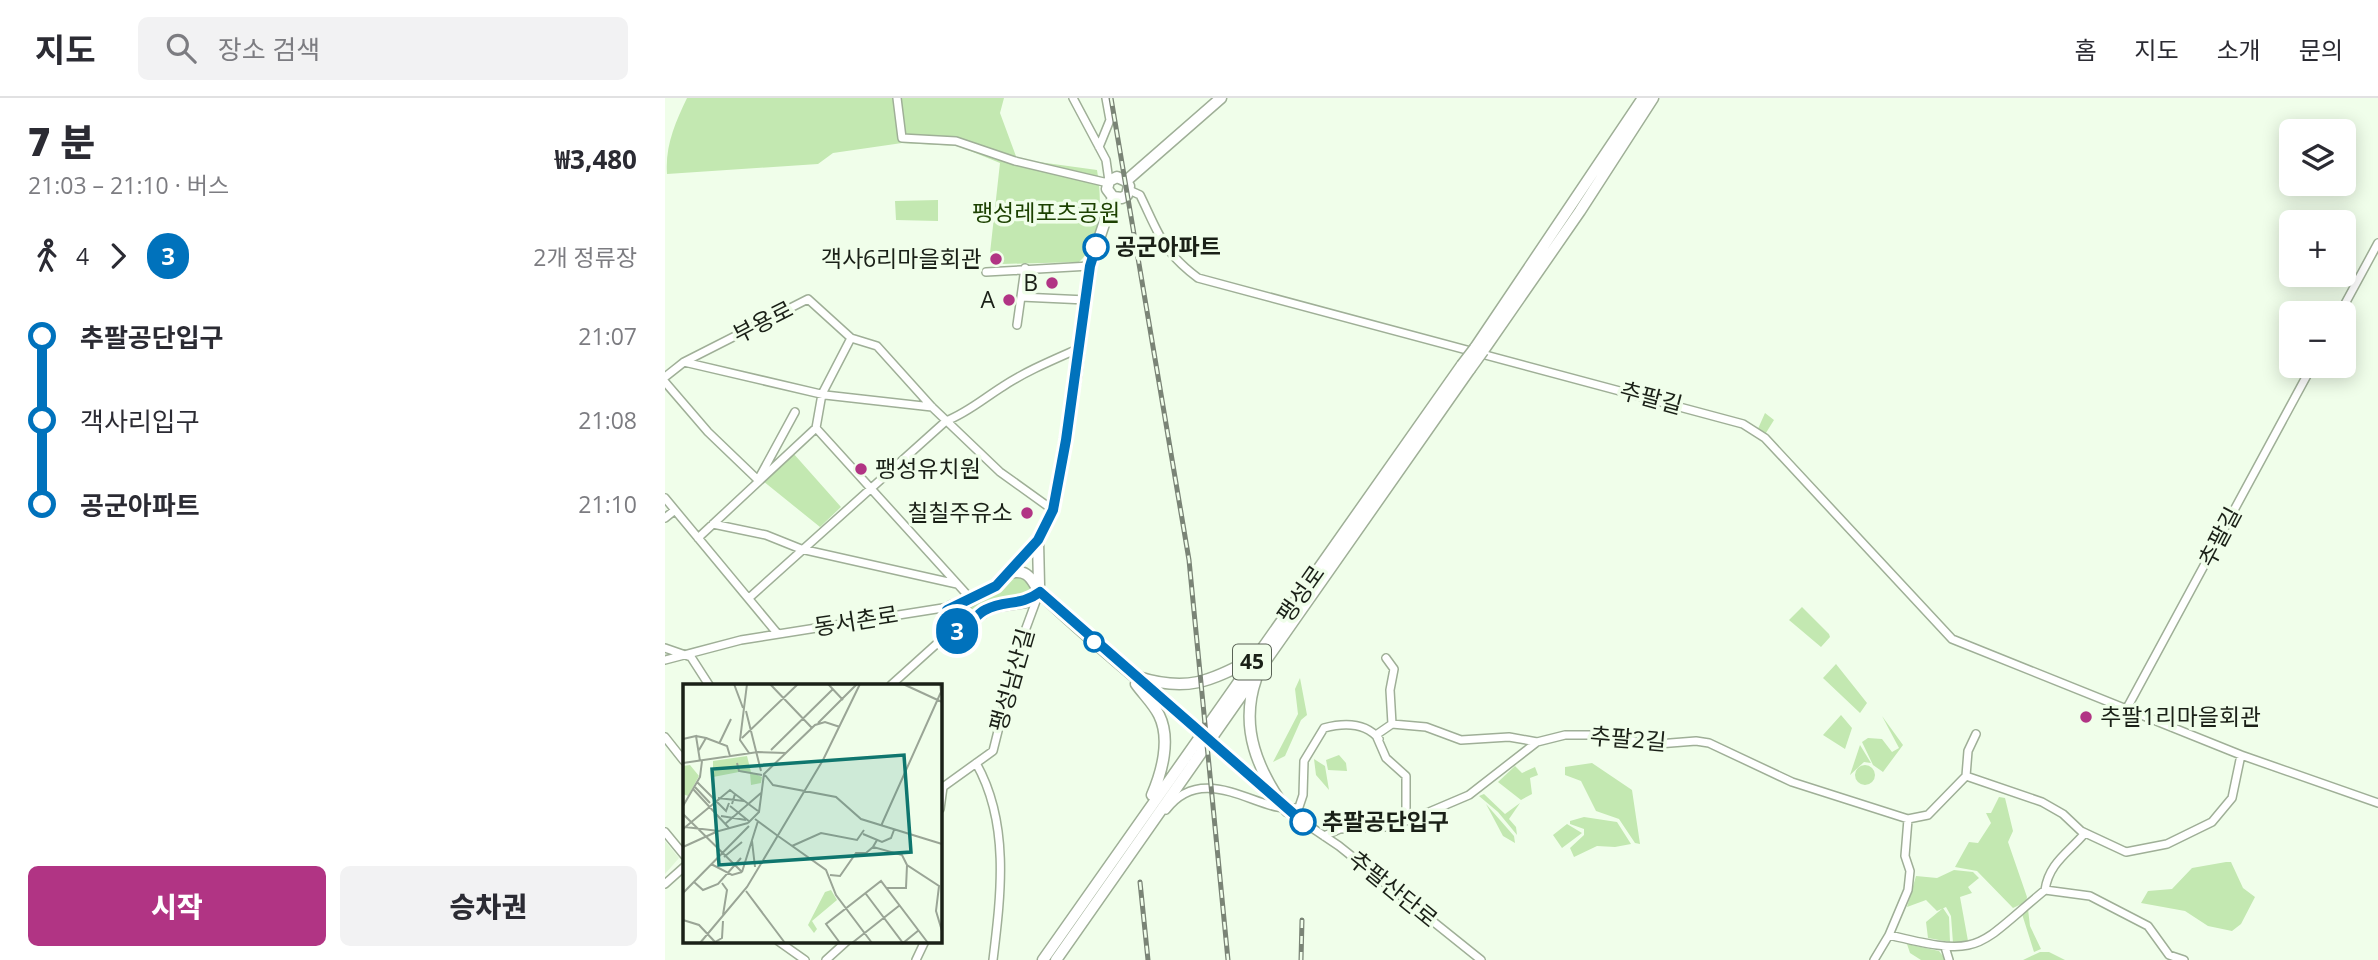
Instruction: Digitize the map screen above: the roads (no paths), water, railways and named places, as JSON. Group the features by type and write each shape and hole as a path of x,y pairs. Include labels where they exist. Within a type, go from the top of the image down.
{"main road":[{"path":"1127,185 1117,177 1109,182 1108,193 1122,198 1127,185 1221,98"},
{"name":"45","path":"1479,350 1643,98"},
{"name":"45","path":"1479,350 1580,211 1653,98"},
{"name":"동서촌로","path":"951,606 972,600 996,586 1038,540 1053,510 1080,348 1090,266 1113,197"},
{"name":"팽성로","path":"1043,960 1137,823 1259,662 1479,350"},
{"path":"1038,540 1036,564 1040,592"},
{"path":"1009,572 1023,572 1031,576 1040,592 1205,736"},
{"path":"951,606 947,610 947,624 952,630 964,629 991,607 1026,602 1040,592"},
{"path":"1131,674 1164,684 1194,684 1259,662"},
{"path":"1259,662 1249,707 1251,740 1262,772 1287,811"},
{"path":"1131,674 1158,712 1164,736 1157,782 1137,823"},
{"name":"팽성로","path":"1056,960 1149,825 1205,736"}],"street":[{"path":"897,98 902,138 956,142 1014,161 1109,182 1106,160 1073,98"},
{"path":"1099,147 1110,120 1106,98"},
{"name":"추팔길","path":"1127,185 1140,195 1159,238 1175,261 1198,278 1742,424 1765,438 1951,639 2241,755 2378,803"},
{"path":"2347,301 2378,243"},
{"path":"986,272 1090,266"},
{"path":"1017,325 1025,268"},
{"path":"1021,297 1086,300"},
{"name":"부용로","path":"665,379 684,362 808,299 851,338"},
{"path":"698,538 816,428 822,394 851,338 877,346 932,407 1000,472 1053,510"},
{"path":"749,598 946,421 962,415 1003,386 1080,348"},
{"name":"부용로","path":"684,362 822,394 932,407"},
{"name":"추팔길","path":"2127,708 2306,378"},
{"path":"665,379 708,432 758,480"},
{"path":"758,480 795,412"},
{"path":"816,428 972,600"},
{"path":"665,498 777,633"},
{"path":"665,518 675,510"},
{"path":"713,524 766,535 801,549 931,576 958,585"},
{"name":"팽성남산길","path":"941,786 993,751 1019,647 1040,592"},
{"name":"동서촌로","path":"665,648 684,653 777,633 951,606"},
{"path":"892,684 952,630"},
{"path":"665,660 684,653 691,657 708,684"},
{"path":"1386,658 1394,669 1390,690 1392,724"},
{"path":"1149,825 1156,825 1179,797 1203,789 1232,792 1287,811 1299,807 1303,795 1304,761 1324,727 1340,724 1364,727 1379,739"},
{"path":"1406,821 1406,776 1386,758 1376,735 1392,724 1426,727 1461,740 1509,737 1537,742"},
{"name":"추팔2길","path":"1324,836 1340,830 1385,827 1406,821 1469,795 1537,742 1565,735 1593,733 1616,734 1645,745 1696,741 1709,743 1792,782 1908,819"},
{"path":"1874,960 1889,934 1908,890 1910,871 1905,856 1908,819 1928,815 1966,776 1968,751 1976,734"},
{"name":"추팔산단로","path":"1205,736 1287,811 1324,836 1481,960"},
{"path":"665,737 683,760"},
{"path":"1966,776 2042,802 2063,814 2085,833 2126,852 2168,844 2193,834 2212,822 2232,798 2241,755"},
{"path":"976,762 1000,828 1000,900 993,960"},
{"path":"665,832 683,854"},
{"path":"1889,934 1945,947 1963,947 1982,942 2003,929 2045,890 2046,880 2061,854 2075,845 2085,833"},
{"path":"665,884 683,868"},
{"path":"2045,890 2090,896 2148,926 2169,955 2184,960"},
{"path":"779,942 805,960"},
{"path":"826,960 846,942"},
{"path":"916,960 925,942"},
{"path":"1945,947 1949,960"}],"railway":[{"path":"1111,98 1189,560 1228,960"},
{"path":"1140,882 1148,960"},
{"path":"1301,960 1302,920"}],"place":[{"name":"공군아파트","path":"1096,247"},
{"name":"객사6리마을회관","path":"996,259"},
{"name":"B","path":"1052,283"},
{"name":"A","path":"1009,300"},
{"name":"팽성유치원","path":"861,469"},
{"name":"칠칠주유소","path":"1027,513"},
{"name":"추팔1리마을회관","path":"2086,717"},
{"name":"추팔공단입구","path":"1303,822"}],"park label":[{"name":"팽성레포츠공원","path":"1046,213"}]}
